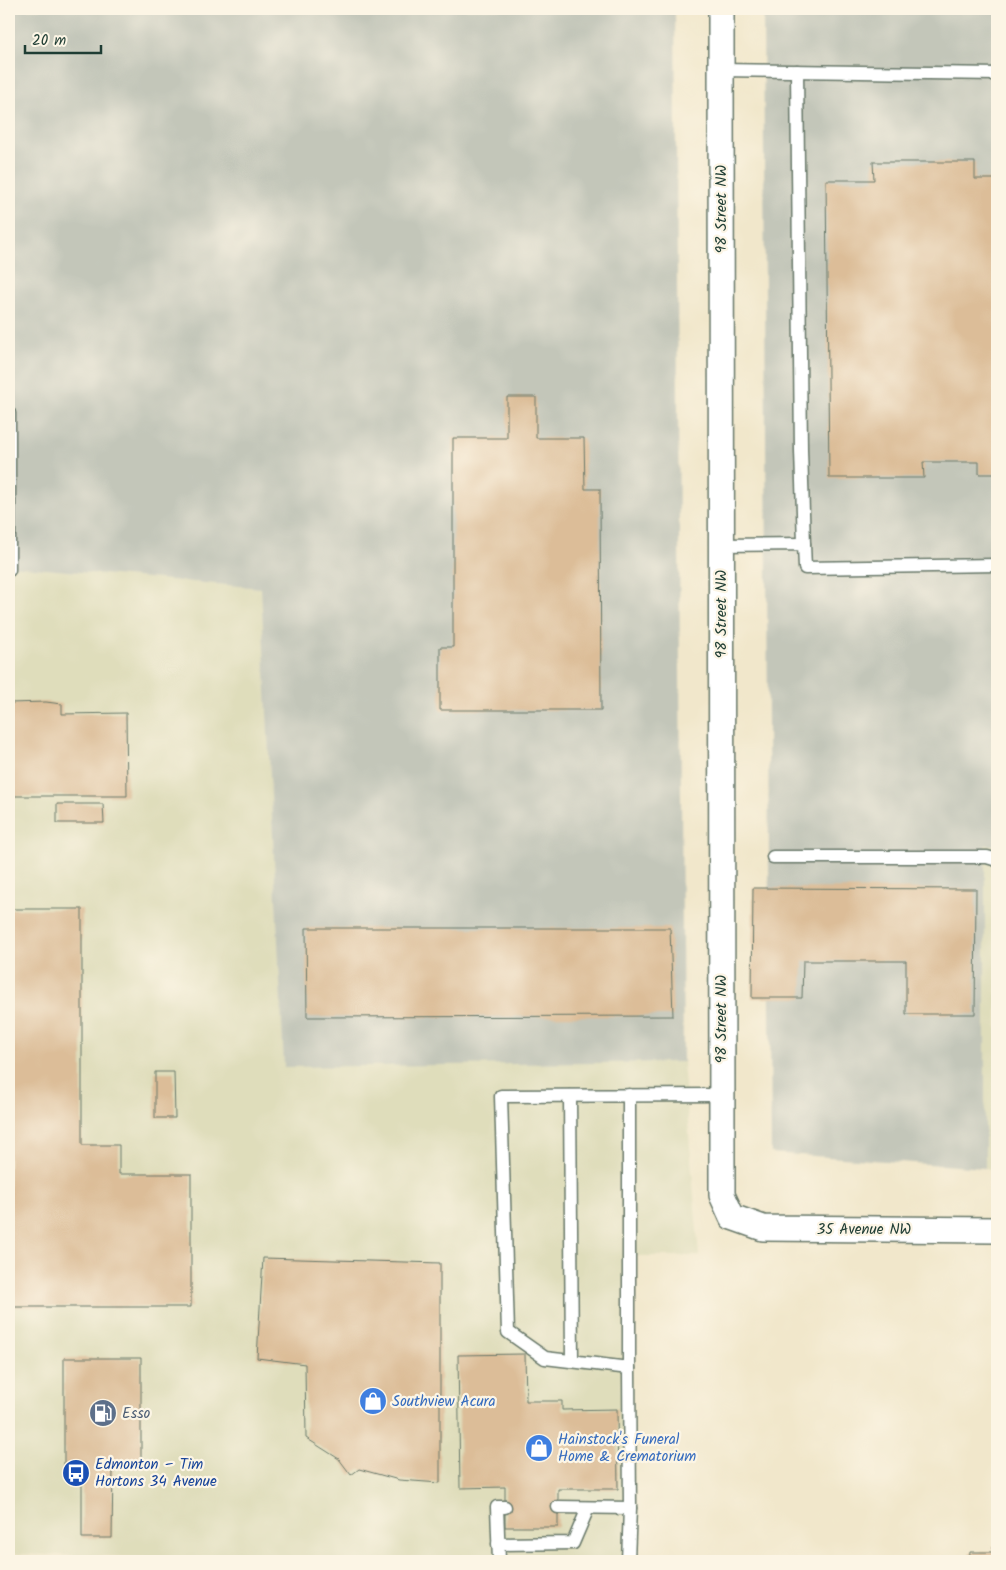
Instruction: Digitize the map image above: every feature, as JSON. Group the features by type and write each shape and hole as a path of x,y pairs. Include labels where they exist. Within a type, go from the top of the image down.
{"street":[{"name":"98 Street NW","path":"721,9 721,1095 722,1195 732,1217"},
{"name":"35 Avenue NW","path":"732,1217 763,1228 997,1230"}],"lane":[{"path":"721,70 997,74"},
{"path":"797,71 801,450 805,568 997,565"},
{"path":"9,412 10,570"},
{"path":"721,545 804,544"},
{"path":"773,857 987,857 997,860"},
{"path":"628,1561 630,1508 629,1094"},
{"path":"629,1368 545,1358 508,1332 501,1096 721,1095"},
{"path":"570,1096 572,1360"},
{"path":"499,1561 498,1508 504,1508"},
{"path":"558,1508 630,1508"},
{"path":"498,1544 573,1543 588,1508"}],"shaded area":[{"path":"9,9 675,9 683,1062 284,1067 261,588 11,566"},
{"path":"763,9 997,9 997,845 985,845 985,1168 771,1153"},
{"path":"9,206 11,566 261,588 284,1066 683,1062 699,1256 626,1256 636,1561 306,1561 9,1554"},
{"path":"985,845 997,845 997,1170 985,1168"}],"building":[{"path":"873,162 975,162 975,179 997,179 997,474 979,474 979,462 923,462 924,478 829,478 826,180 874,180"},
{"path":"507,397 536,397 536,438 584,438 585,489 600,489 601,710 440,710 440,647 453,647 453,438 507,438"},
{"path":"46,702 62,704 62,714 126,713 127,796 9,796 9,703"},
{"path":"57,804 103,804 104,823 57,823"},
{"path":"753,888 976,889 975,1014 906,1014 906,961 803,961 802,998 752,998"},
{"path":"9,909 82,909 82,1145 119,1145 119,1174 191,1174 191,1307 9,1307"},
{"path":"306,928 670,928 673,1016 307,1017"},
{"path":"155,1072 174,1072 175,1118 155,1118"},
{"name":"Southview Acura","path":"263,1258 440,1263 440,1483 399,1480 359,1469 351,1475 339,1459 306,1438 305,1364 257,1358"},
{"name":"Hainstock's Funeral Home & Crematorium","path":"525,1354 526,1401 562,1401 562,1410 617,1409 618,1489 558,1489 558,1527 505,1527 505,1487 460,1488 458,1355"},
{"name":"Esso","path":"64,1358 141,1358 141,1468 113,1468 112,1538 82,1538 82,1470 64,1470"},
{"path":"993,1546 997,1546 997,1561 969,1561 970,1552 993,1552"}],"place":[{"name":"Southview Acura","path":"373,1401"},
{"name":"Esso","path":"103,1413"},
{"name":"Hainstock's Funeral Home & Crematorium","path":"539,1448"},
{"name":"Edmonton – Tim Hortons 34 Avenue","path":"76,1473"}]}
